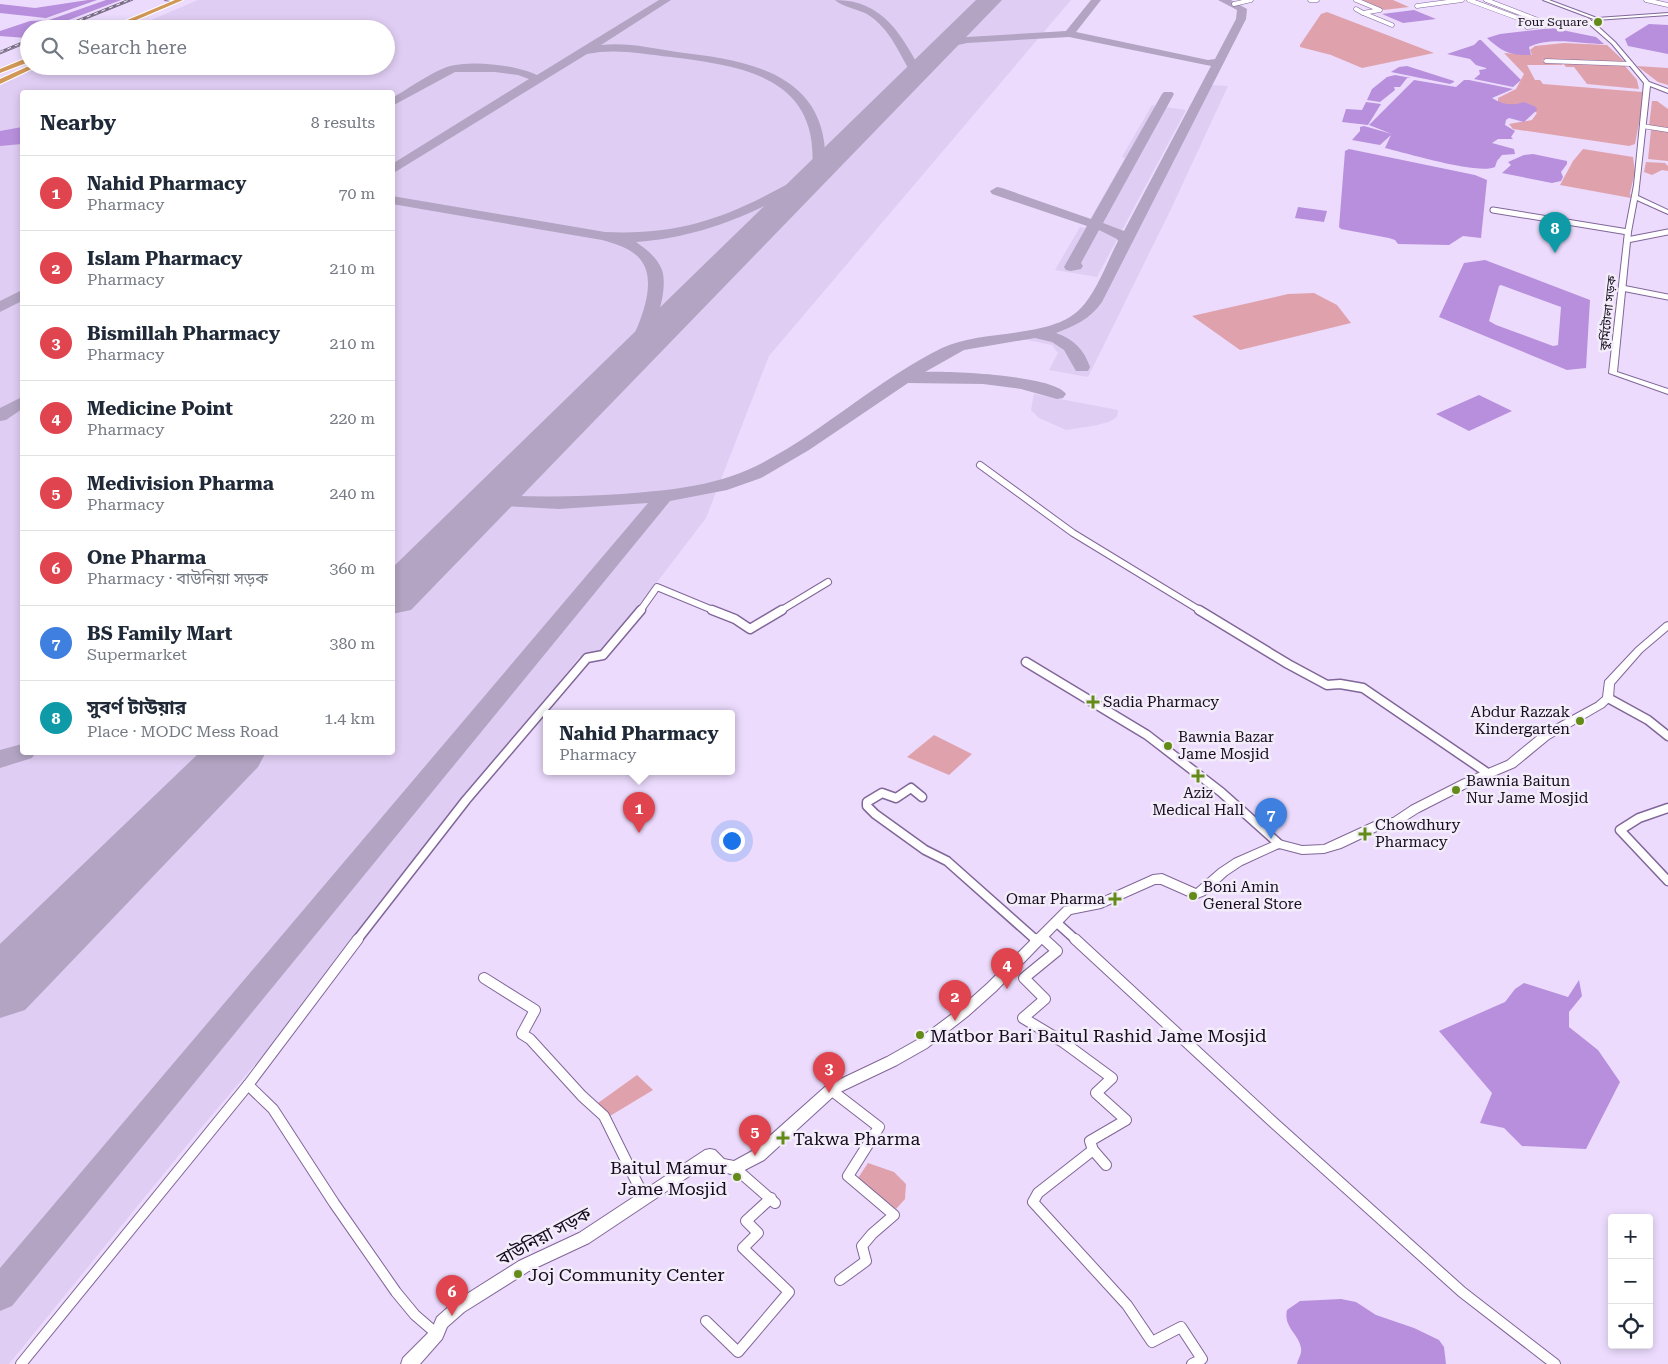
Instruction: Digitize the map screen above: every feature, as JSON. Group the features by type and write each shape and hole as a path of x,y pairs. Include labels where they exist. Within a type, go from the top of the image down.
{"highway":[{"path":"140,20 188,0"},
{"path":"131,20 178,1"},
{"path":"0,72 20,64"},
{"path":"0,82 20,73"}],"street":[{"path":"167,0 178,1"},
{"path":"1234,4 1250,0"},
{"path":"1310,0 1316,0"},
{"path":"1356,0 1380,10 1363,13"},
{"path":"1417,6 1462,0"},
{"path":"1469,0 1526,21 1538,20 1486,0"},
{"path":"1545,0 1586,14 1596,21 1647,83 1668,90"},
{"path":"1646,0 1668,5"},
{"path":"1356,9 1392,25"},
{"path":"1527,27 1668,14"},
{"path":"1546,61 1631,64"},
{"name":"কুর্মিটোলা সড়ক","path":"1647,83 1613,374 1668,392"},
{"path":"1642,126 1668,130"},
{"path":"1635,198 1668,212"},
{"path":"1493,210 1628,236 1668,232"},
{"path":"1622,288 1668,296"},
{"path":"980,465 1073,533 1209,617 1327,685 1340,684 1363,688 1489,774"},
{"path":"21,1364 248,1085 399,884 466,800 587,658 603,655 634,620 657,587 735,619 750,629 828,582"},
{"path":"1026,662 1147,735 1221,792 1279,844 1302,850 1324,849 1378,825 1396,821 1415,809 1511,764 1546,736 1600,705 1608,698 1610,683 1639,650 1668,625"},
{"path":"1608,698 1648,720 1668,736"},
{"path":"922,796 911,788 896,798 882,793 867,802 867,806 875,814 925,850 947,861 1039,939 1057,951 1024,978 1045,1000 1023,1018 1062,1042 1112,1078 1096,1093 1126,1120 1090,1141 1093,1150 1106,1165"},
{"path":"1668,808 1639,818 1620,830 1668,881"},
{"path":"706,1321 738,1352 789,1292 743,1248 758,1233 746,1221 773,1200 735,1168 759,1155 831,1090 892,1061 922,1044 964,1012 992,987 1068,910 1097,905 1153,880 1162,879 1195,894 1201,892 1223,872 1238,862 1279,844"},
{"path":"1056,922 1274,1124 1462,1292 1555,1364"},
{"path":"484,978 536,1010 522,1034 530,1039 582,1096 604,1116 645,1199"},
{"path":"248,1085 273,1110 334,1203 396,1292 415,1315 437,1334"},
{"path":"831,1090 879,1127 848,1176 894,1216 872,1234 862,1246 866,1261 840,1280"},
{"path":"1093,1150 1038,1193 1032,1202 1067,1237 1126,1305 1152,1342 1181,1327 1202,1359 1192,1364"},
{"name":"বাউনিয়া সড়ক","path":"409,1364 437,1334 442,1322 459,1307 524,1266 584,1238 710,1155 720,1165 735,1168"}],"shaded area":[{"path":"97,0 46,18 0,13 0,4 35,8"},
{"path":"106,0 121,0 69,20 49,20"},
{"path":"198,0 1071,0 769,356 706,518 603,653 579,657 378,903 273,1043 201,1128 9,1364 0,1364 0,83 20,74 395,75 395,20 151,20"},
{"path":"1362,0 1393,0 1409,7 1384,10"},
{"path":"1414,10 1436,19 1403,23 1382,14"},
{"path":"1327,12 1434,53 1362,68 1331,55 1300,47 1321,14"},
{"path":"20,24 20,38 0,36 0,31"},
{"path":"1649,24 1668,25 1668,54 1628,46 1625,39"},
{"path":"1552,28 1596,37 1604,44 1566,41 1546,42 1529,47 1531,55 1517,55 1506,52 1487,38 1500,34"},
{"path":"1479,40 1521,80 1513,87 1474,79 1480,74 1479,70 1486,68 1476,65 1470,59 1447,54 1474,45"},
{"path":"1564,43 1607,45 1626,63 1542,60 1544,62 1560,62 1563,65 1527,65 1535,80 1540,80 1543,84 1642,92 1641,112 1635,144 1629,146 1513,129 1509,124 1532,120 1537,113 1525,105 1515,108 1498,103 1498,98 1516,89 1524,74 1504,53 1532,55 1530,50 1535,46"},
{"path":"1562,62 1625,66 1637,80 1639,89 1587,84 1574,67 1566,67"},
{"path":"1407,66 1454,82 1450,84 1391,72 1399,67"},
{"path":"1637,66 1668,68 1668,85 1658,82"},
{"path":"1395,75 1411,78 1407,78 1400,87 1394,87 1395,90 1380,102 1367,100 1372,89 1387,77"},
{"path":"1414,80 1456,87 1464,80 1469,80 1513,89 1492,98 1508,104 1524,102 1536,107 1537,110 1524,122 1509,118 1506,120 1505,125 1515,131 1511,137 1513,139 1498,139 1492,143 1514,149 1515,154 1502,155 1495,167 1487,169 1444,163 1385,148 1391,135 1380,145 1352,140 1360,131 1360,127 1364,126 1392,134 1369,125"},
{"path":"1212,85 1228,86 1171,209 1088,377 1049,370 1058,353 1052,345 1018,338 1077,324 1088,316"},
{"path":"1652,101 1657,101 1668,109 1668,128 1649,126"},
{"path":"1366,102 1381,104 1368,125 1342,122 1346,109 1362,110"},
{"path":"1152,105 1186,110 1097,277 1055,270 1080,227 1085,228 1125,158 1122,157"},
{"path":"20,127 20,144 0,146 0,131"},
{"path":"1651,130 1668,131 1668,161 1648,159"},
{"path":"1349,149 1475,175 1487,180 1481,238 1463,236 1449,245 1398,244 1395,240 1389,238 1341,229 1339,227 1345,151"},
{"path":"1583,149 1633,157 1635,172 1630,193 1631,198 1560,185 1573,161"},
{"path":"1533,154 1567,161 1561,172 1563,177 1561,181 1552,183 1502,173 1511,165 1508,162 1524,155"},
{"path":"1646,162 1665,163 1668,166 1668,171 1662,170 1652,175 1644,172"},
{"path":"1298,207 1327,211 1324,222 1295,218"},
{"path":"1485,260 1590,300 1586,368 1567,370 1439,317 1464,263","holes":["1501,285 1561,307 1558,345 1553,346 1489,321 1499,286"]},
{"path":"1314,293 1337,305 1351,323 1240,350 1192,316 1288,294"},
{"path":"1034,394 1118,410 1117,417 1109,422 1066,430 1039,418 1031,410"},
{"path":"1479,395 1512,411 1469,431 1436,414"},
{"path":"934,735 972,754 949,775 907,757"},
{"path":"1579,980 1582,996 1569,1012 1569,1027 1598,1050 1620,1082 1586,1149 1522,1146 1504,1128 1480,1123 1492,1093 1439,1031 1505,1002 1515,989 1524,983 1568,997"},
{"path":"637,1075 653,1090 610,1116 598,1103"},
{"path":"868,1163 894,1172 906,1184 905,1199 896,1209 858,1178"},
{"path":"1341,1299 1356,1302 1376,1315 1414,1328 1439,1340 1444,1347 1446,1364 1297,1364 1301,1348 1287,1321 1287,1310 1300,1301"}],"taxiway":[{"path":"533,82 666,0"},
{"path":"840,0 870,12 880,19 902,46 917,74"},
{"path":"1069,34 1096,0"},
{"path":"1219,62 1241,19 1242,9 1223,0"},
{"path":"945,45 967,40 1069,34"},
{"path":"1069,34 1208,63 1219,62"},
{"path":"584,51 628,48 721,61 773,77 799,97 811,120 818,146 818,172 793,187 742,212 690,230 663,235 605,236"},
{"path":"1126,241 1219,62"},
{"path":"395,101 452,69 459,68 470,67 519,72 535,78 533,82"},
{"path":"395,168 533,82"},
{"path":"1095,224 1168,94"},
{"path":"997,191 1095,224"},
{"path":"395,201 605,236"},
{"path":"1076,266 1071,267 1095,224"},
{"path":"1095,224 1122,236 1126,241"},
{"path":"605,236 630,244 646,256 654,270 656,286 653,304 629,362"},
{"path":"1035,333 1069,323 1083,314 1094,302 1126,241"},
{"path":"0,307 20,296"},
{"path":"664,496 721,486 755,474 818,437 924,365 958,347 1035,333"},
{"path":"1035,333 1050,336 1064,342 1075,352 1082,367"},
{"path":"908,378 983,378 1021,384 1057,394"},
{"path":"0,416 20,403"},
{"path":"0,1294 664,496"},
{"path":"490,501 584,503 664,496"},
{"path":"0,759 20,753"}],"runway":[{"path":"395,595 990,0"},
{"path":"0,989 234,755"}],"tram line":[{"path":"83,20 133,0"},
{"path":"0,54 20,46"}],"railway":[{"path":"79,20 129,0"},
{"path":"0,52 20,44"}],"place":[{"name":"Four Square","path":"1598,22"},
{"name":"সুবর্ণ টাউয়ার","path":"1555,253"},
{"name":"Sadia Pharmacy","path":"1093,702"},
{"name":"Abdur Razzak Kindergarten","path":"1580,721"},
{"name":"Bawnia Bazar Jame Mosjid","path":"1168,746"},
{"name":"Aziz Medical Hall","path":"1198,776"},
{"name":"Bawnia Baitun Nur Jame Mosjid","path":"1456,790"},
{"name":"Nahid Pharmacy","path":"639,833"},
{"name":"Chowdhury Pharmacy","path":"1365,834"},
{"name":"BS Family Mart","path":"1271,839"},
{"name":"Boni Amin General Store","path":"1193,896"},
{"name":"Omar Pharma","path":"1115,899"},
{"name":"Medicine Point","path":"1007,989"},
{"name":"Islam Pharmacy","path":"955,1021"},
{"name":"Matbor Bari Baitul Rashid Jame Mosjid","path":"920,1035"},
{"name":"Bismillah Pharmacy","path":"829,1093"},
{"name":"Takwa Pharma","path":"783,1138"},
{"name":"Medivision Pharma","path":"755,1156"},
{"name":"Baitul Mamur Jame Mosjid","path":"737,1177"},
{"name":"Joj Community Center","path":"518,1274"},
{"name":"One Pharma","path":"452,1316"}]}
